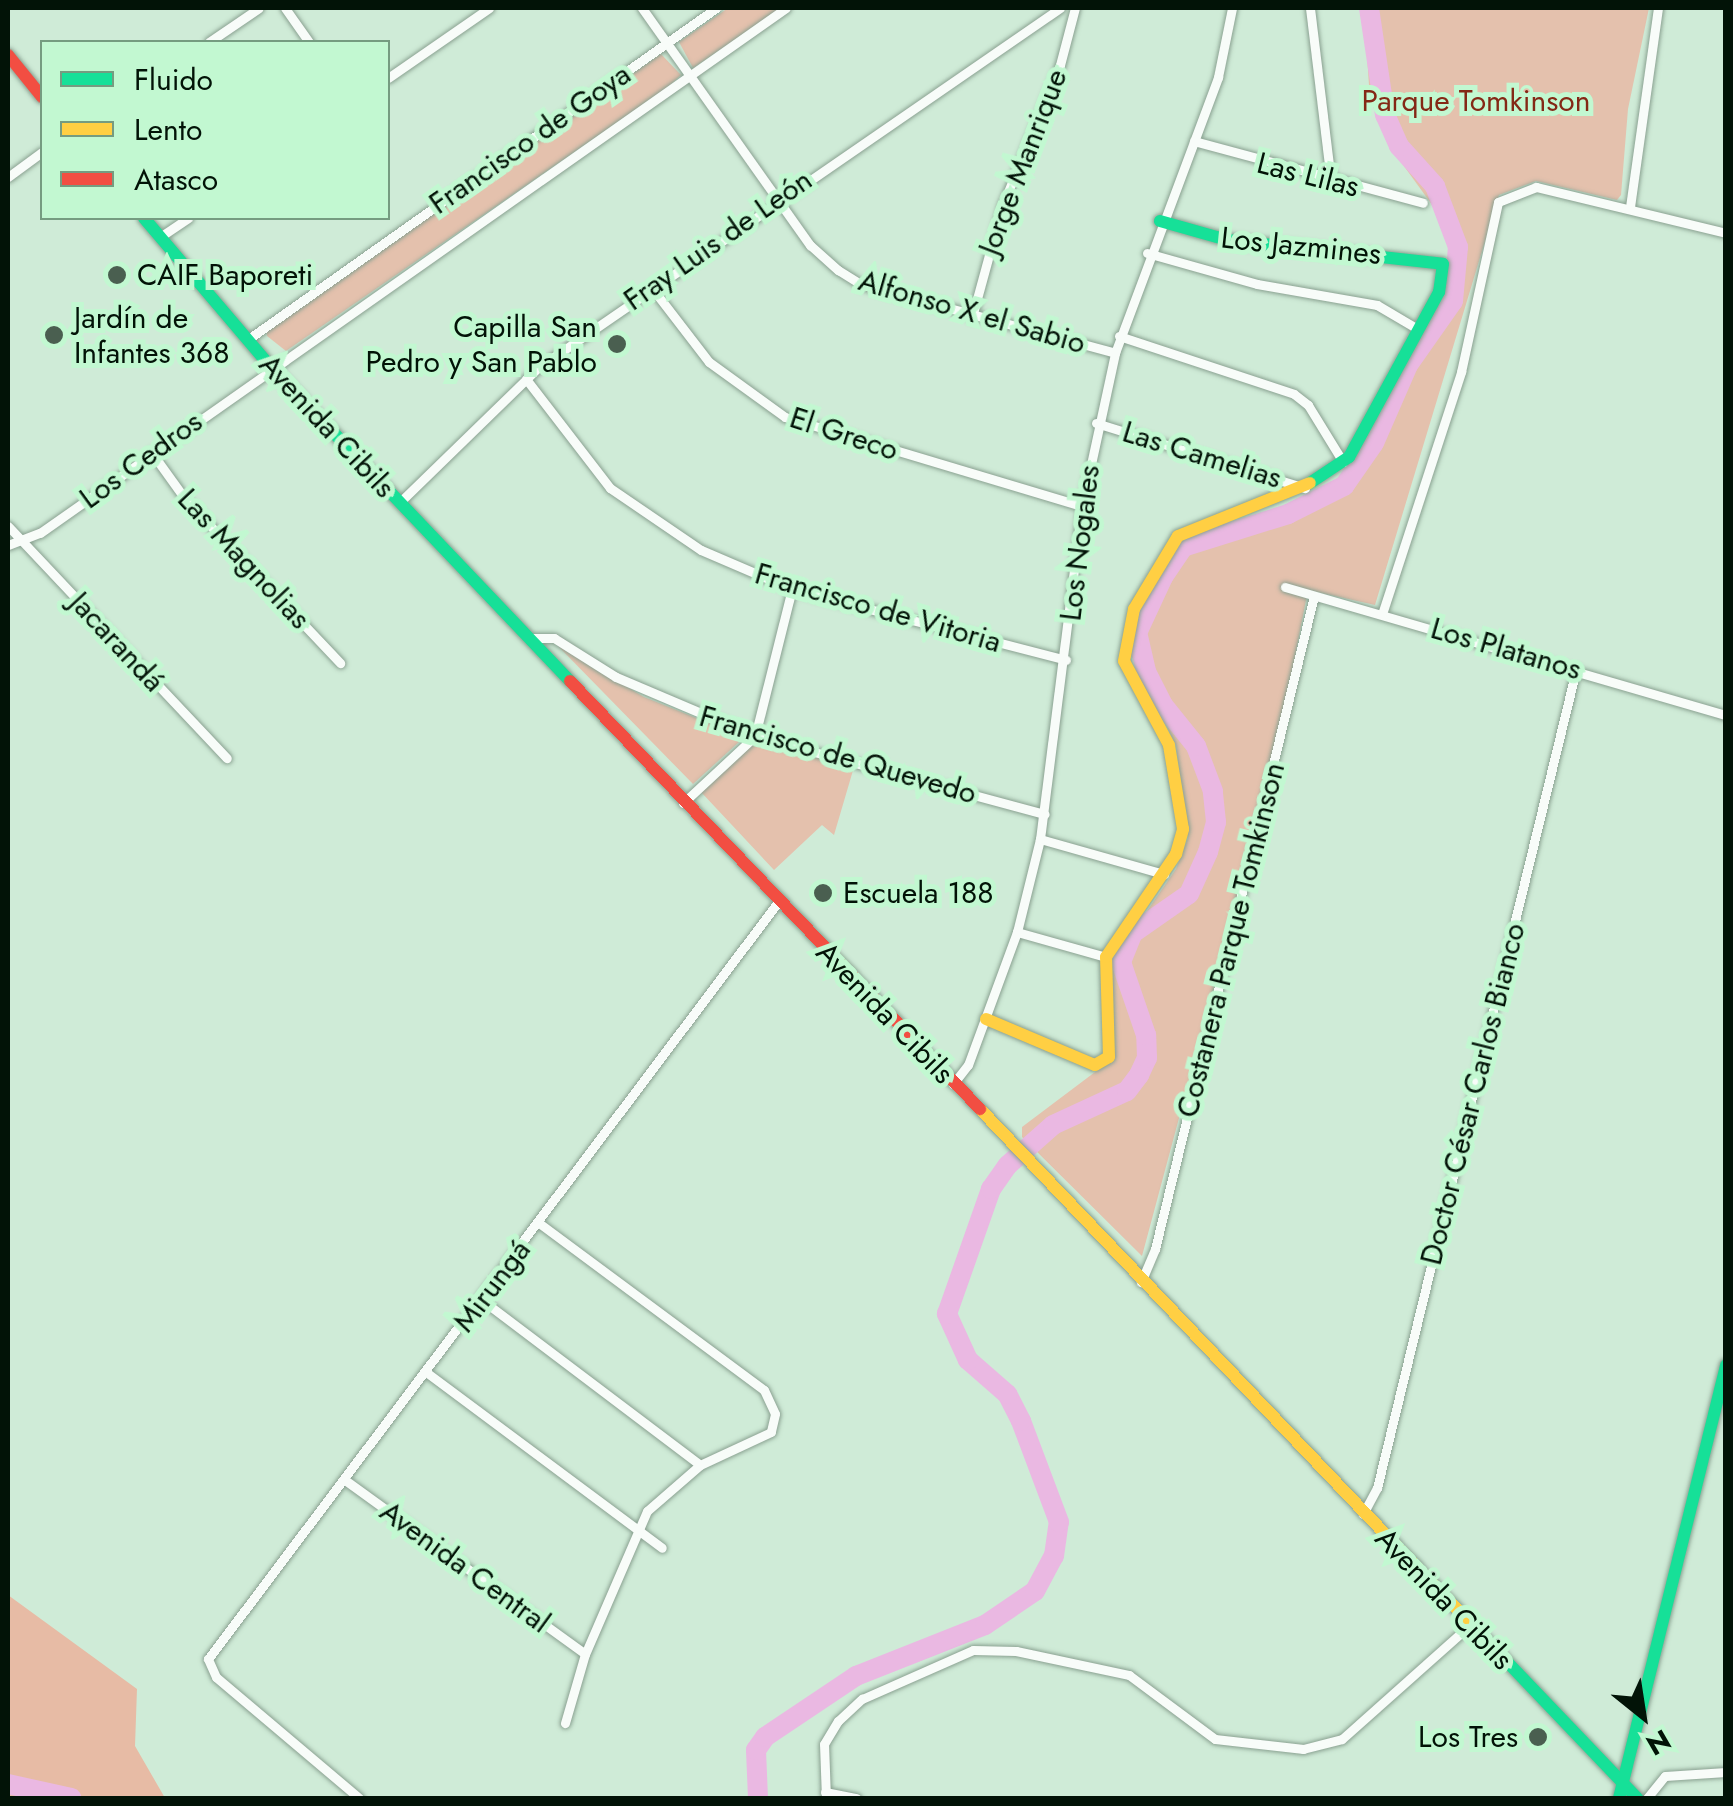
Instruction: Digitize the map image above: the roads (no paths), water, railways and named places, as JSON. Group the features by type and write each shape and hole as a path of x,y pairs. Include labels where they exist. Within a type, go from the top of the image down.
{"street":[{"path":"212,40 259,8"},
{"path":"285,8 308,40"},
{"path":"390,77 489,8"},
{"path":"642,8 688,74"},
{"name":"Francisco de Goya","path":"247,340 716,8"},
{"name":"Francisco de Goya","path":"270,366 786,8"},
{"name":"Fray Luis de León","path":"400,502 526,379 776,198 1060,8"},
{"name":"Jorge Manrique","path":"972,317 1004,204 1060,65 1075,8"},
{"name":"Los Nogales","path":"953,1084 986,1019 1017,932 1040,838 1066,660 1082,506 1096,423 1114,353 1147,254 1218,78 1232,8"},
{"path":"1310,8 1331,182"},
{"path":"1630,206 1658,8"},
{"path":"9,61 40,95"},
{"name":"Alfonso X el Sabio","path":"688,74 810,245 849,277 972,317 1114,353"},
{"name":"Las Lilas","path":"1194,140 1331,182 1423,203"},
{"path":"8,178 40,154"},
{"path":"1382,614 1461,372 1498,202 1536,187 1630,206 1726,233"},
{"name":"Avenida Cibils","path":"146,220 270,366 1469,1626 1621,1793 1637,1798"},
{"path":"160,237 185,220"},
{"name":"Los Jazmines","path":"1160,221 1228,240 1443,264 1434,304 1416,328"},
{"path":"986,1019 1095,1065 1110,1050 1106,957 1164,874 1181,840 1182,796 1162,725 1124,661 1134,609 1178,536 1192,526 1308,488 1343,462 1364,438 1416,328 1376,304 1258,284 1147,254"},
{"name":"El Greco","path":"652,288 710,362 785,417 1082,506"},
{"path":"1119,336 1294,394 1308,404 1343,462"},
{"name":"Los Cedros","path":"8,545 26,538 152,452 270,366"},
{"name":"Francisco de Vitoria","path":"526,379 610,488 701,550 792,589 1066,660"},
{"name":"Las Camelias","path":"1096,423 1308,488"},
{"name":"Las Magnolias","path":"152,452 185,499 340,663"},
{"name":"Jacarandá","path":"8,526 26,538 227,758"},
{"name":"Los Platanos","path":"1285,588 1726,714"},
{"path":"683,803 755,736 792,589"},
{"name":"Costanera Parque Tomkinson","path":"1141,1282 1155,1248 1314,596"},
{"name":"Francisco de Quevedo","path":"528,638 554,638 616,677 755,736 1045,814"},
{"name":"Doctor César Carlos Bianco","path":"1363,1515 1376,1488 1576,670"},
{"path":"1040,838 1164,874"},
{"name":"Mirungá","path":"359,1798 208,1669 208,1659 778,902"},
{"path":"1017,932 1106,957"},
{"path":"538,1223 764,1390 774,1414 771,1432 700,1465 647,1511 585,1654 565,1723"},
{"path":"482,1300 700,1465"},
{"path":"1621,1793 1726,1365"},
{"path":"426,1372 662,1548"},
{"name":"Avenida Central","path":"345,1480 585,1654"},
{"path":"856,1798 825,1795 824,1744 862,1699 955,1656 997,1649 1129,1675 1223,1742 1304,1750 1342,1738 1469,1626"},
{"path":"1647,1798 1666,1776 1726,1772"}],"waterway":[{"path":"758,1798 756,1750 765,1737 856,1676 985,1625 1035,1591 1054,1556 1059,1522 1021,1421 1007,1394 968,1360 947,1314 991,1189 1008,1165 1053,1125 1127,1091 1139,1075 1147,1058 1146,1035 1121,962 1133,933 1189,894 1208,852 1216,822 1213,791 1196,746 1163,705 1146,671 1137,633 1163,577 1183,547 1288,514 1344,486 1374,443 1408,365 1453,301 1458,247 1435,186 1399,146 1385,115 1369,8"},
{"path":"8,1784 71,1798"}],"place":[{"name":"CAIF Baporeti","path":"117,275"},
{"name":"Jardín de Infantes 368","path":"54,335"},
{"name":"Capilla San Pedro y San Pablo","path":"617,344"},
{"name":"Escuela 188","path":"823,893"},
{"name":"Los Tres","path":"1538,1737"}],"park label":[{"name":"Parque Tomkinson","path":"1476,101"}]}
